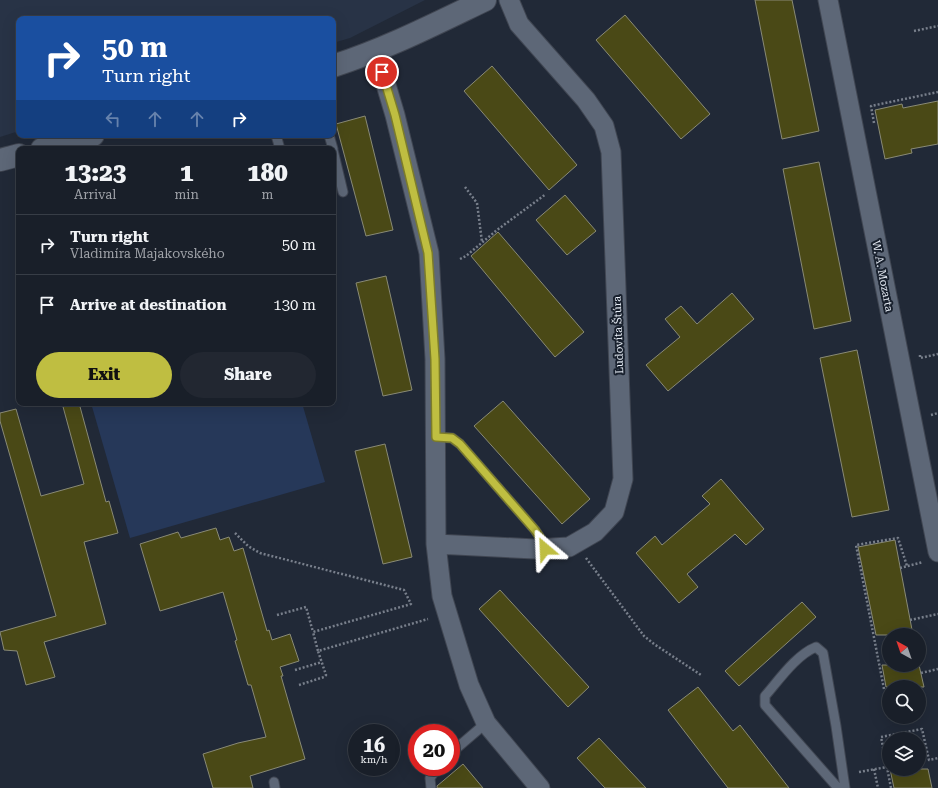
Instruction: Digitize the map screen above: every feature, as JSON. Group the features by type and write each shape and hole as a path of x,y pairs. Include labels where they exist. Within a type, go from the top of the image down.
{"street":[{"path":"336,65 376,51 411,36 485,0"},
{"name":"Ludovíta Štúra","path":"436,544 536,550 569,547 595,532 614,512 623,479 611,152 604,126 586,100 519,24 509,0"},
{"name":"W. A. Mozarta","path":"828,0 932,557"},
{"path":"376,51 395,115 428,253 435,359 436,544 442,596 469,685 486,723 540,788"},
{"path":"53,146 82,138"},
{"path":"0,160 16,156"}],"lane":[{"path":"336,163 343,192"},
{"path":"436,437 452,438 460,444 535,530 545,549"},
{"path":"838,788 765,705 765,696 798,659 809,650 816,648 823,653 845,788"},
{"path":"460,745 486,723"},
{"path":"431,776 430,778 431,788"}],"path":[{"path":"914,31 938,26"},
{"path":"871,106 938,92"},
{"path":"465,187 477,203 482,243"},
{"path":"460,259 466,256 497,230 546,194"},
{"path":"927,415 938,413"},
{"path":"235,533 248,546 260,553 404,590 411,604 313,632"},
{"path":"882,680 856,545 898,538 907,566"},
{"path":"585,556 644,636 701,675"},
{"path":"900,568 932,557"},
{"path":"278,615 306,607 326,675 299,685"},
{"path":"910,620 938,614"},
{"path":"318,651 429,619"},
{"path":"295,670 322,662"},
{"path":"921,673 938,669"},
{"path":"907,732 922,729 923,732"},
{"path":"926,747 929,760 938,758"},
{"path":"859,772 882,767"},
{"path":"874,769 878,788"},
{"path":"889,776 891,788"}],"shaded area":[{"path":"0,0 425,0 350,38 336,42 336,16 16,16 16,132 0,137"},
{"path":"92,406 303,406 325,482 130,538"}],"building":[{"path":"755,0 792,0 819,131 782,139"},
{"path":"625,15 710,114 681,139 596,40"},
{"path":"492,66 577,165 549,190 464,91"},
{"path":"938,101 938,144 911,149 912,153 885,159 875,110 902,104 903,108"},
{"path":"365,116 393,230 366,236 336,124"},
{"path":"819,162 851,321 814,329 783,169"},
{"path":"565,195 596,231 567,255 536,220"},
{"path":"498,232 584,332 555,357 471,256"},
{"path":"386,276 412,390 383,396 356,283"},
{"path":"732,293 754,319 668,391 646,365 680,337 665,319 681,306 697,324"},
{"path":"857,350 889,510 852,517 820,358"},
{"path":"503,401 590,499 562,524 474,426"},
{"path":"63,406 80,406 106,502 109,501 118,533 84,542 106,624 44,642 55,677 26,685 17,651 4,650 0,632 56,616 0,421 0,413 16,409 41,496 84,484"},
{"path":"385,444 412,557 383,564 355,451"},
{"path":"721,479 764,529 746,545 735,534 687,574 698,587 679,603 636,553 655,536 662,545 710,504 702,496"},
{"path":"216,528 220,540 229,537 234,551 243,548 267,631 269,630 272,640 290,634 299,661 280,667 283,676 281,676 305,759 250,776 253,788 213,788 203,754 238,743 266,737 251,685 248,685 223,592 160,611 140,544 178,532 181,538"},
{"path":"895,540 912,628 882,628 882,635 876,635 858,547"},
{"path":"500,590 589,687 568,707 479,609"},
{"path":"802,602 816,617 739,686 725,671"},
{"path":"883,672 921,672 922,680 885,680"},
{"path":"698,687 733,731 740,725 789,788 728,788 668,710"},
{"path":"599,738 646,788 605,788 577,758"},
{"path":"463,764 483,788 437,788 437,786 449,776 460,776 460,767"},
{"path":"926,769 928,769 932,788 894,788 891,776 926,776"}],"route":[{"path":"382,72 395,115 428,253 435,359 436,437 452,438 460,444 535,530 545,549"}]}
